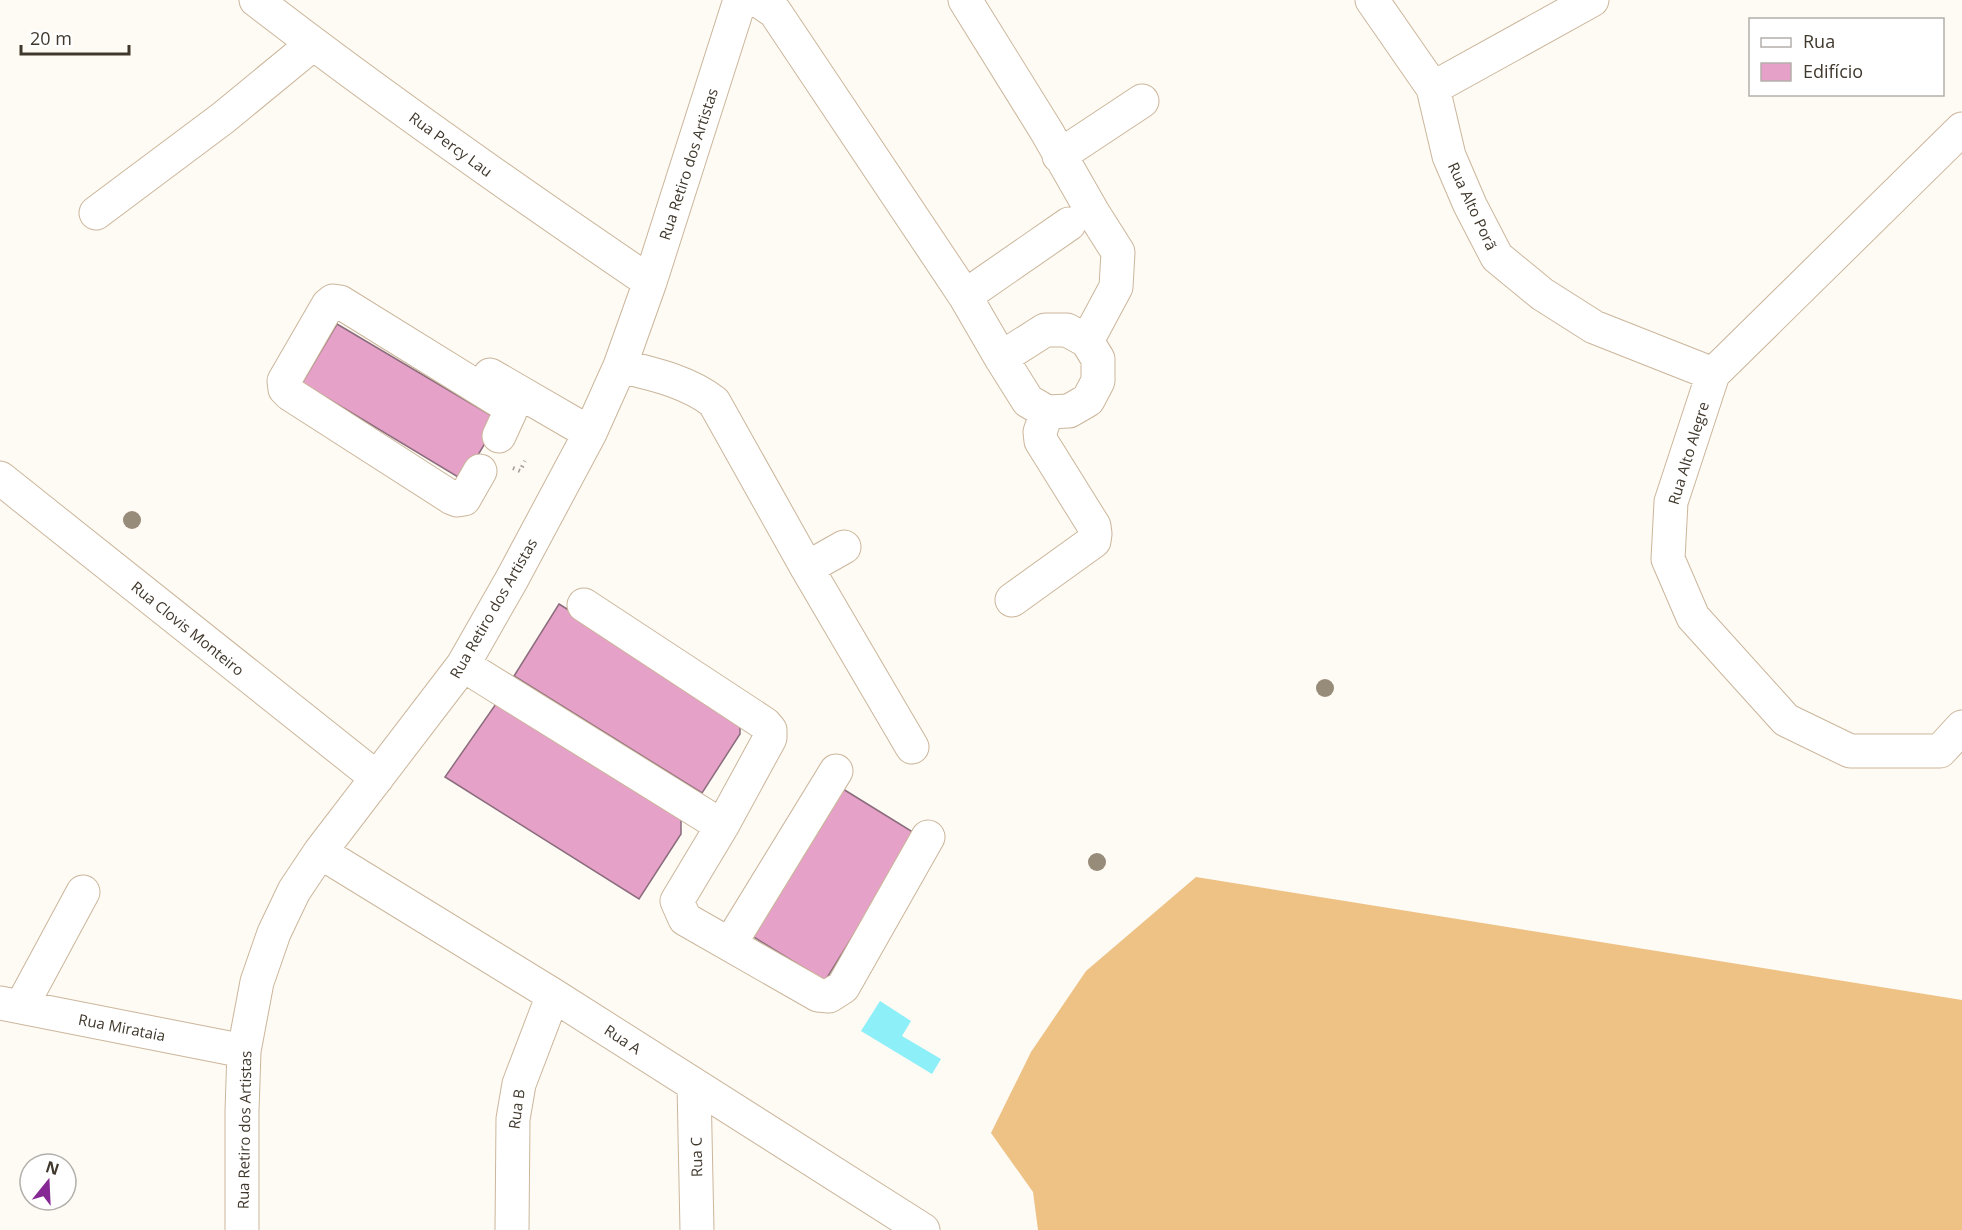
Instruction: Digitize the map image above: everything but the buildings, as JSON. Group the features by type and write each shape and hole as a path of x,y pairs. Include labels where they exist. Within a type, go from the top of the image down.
{"street":[{"name":"Rua Percy Lau","path":"256,0 513,189 650,282"},
{"name":"Rua Retiro dos Artistas","path":"242,1230 244,1051 257,982 274,933 294,891 320,852 463,665 590,433 620,366 650,282 740,0"},
{"path":"758,0 775,12 965,296 1000,358 1028,401 1047,412 1070,411 1088,400 1098,381 1098,359 1087,340 1068,330 1045,330 1000,358"},
{"path":"965,0 1118,252 1116,287 1087,340"},
{"name":"Rua Alto Porã","path":"1372,0 1433,88 1449,156 1470,205 1497,256 1542,294 1594,327 1713,374"},
{"path":"1433,88 1592,0"},
{"path":"96,213 223,118 313,44"},
{"path":"1059,156 1142,101"},
{"name":"Rua Alto Alegre","path":"1962,129 1713,374 1671,502 1668,559 1693,617 1786,720 1850,751 1940,751 1962,727"},
{"path":"965,296 1069,224"},
{"path":"480,471 464,499 452,498 290,393 285,389 284,381 328,306 333,301 340,302 508,406 510,412 499,436"},
{"path":"448,367 458,361 470,364 590,433"},
{"path":"620,366 655,375 719,398 807,568 912,747"},
{"path":"1012,600 1094,541 1094,526 1041,441 1040,432 1047,412"},
{"name":"Rua Clovis Monteiro","path":"0,478 377,778"},
{"path":"807,568 844,547"},
{"path":"584,605 765,724 770,730 770,738 677,900 685,919 819,994 829,996 843,987 928,837"},
{"path":"463,665 722,825"},
{"path":"730,944 836,771"},
{"name":"Rua A","path":"320,852 553,995 923,1230"},
{"path":"11,1005 83,892"},
{"name":"Rua B","path":"512,1230 513,1119 519,1084 553,995"},
{"name":"Rua Mirataia","path":"11,1005 244,1051"},
{"name":"Rua C","path":"694,1085 697,1230"}],"shaded area":[{"path":"1196,877 1962,1000 1962,1230 1038,1230 1033,1192 991,1133 1031,1052 1086,971"}],"water":[{"path":"880,1001 911,1021 902,1036 941,1059 932,1074 861,1031"}]}
